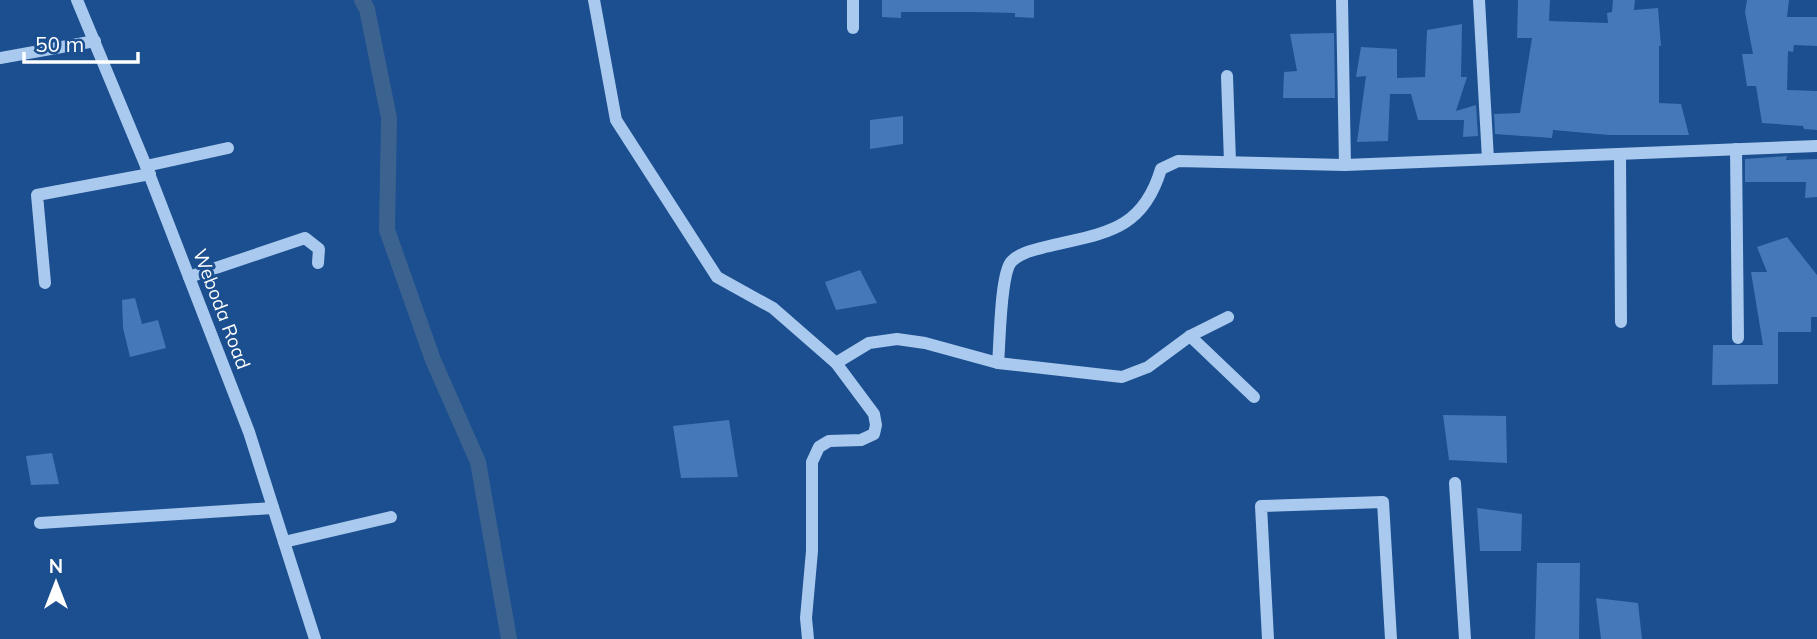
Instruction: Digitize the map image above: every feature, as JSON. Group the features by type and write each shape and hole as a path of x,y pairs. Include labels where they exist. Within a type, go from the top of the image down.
{"street":[{"name":"Weboda Road","path":"77,0 148,170 249,432 315,639"},
{"path":"594,0 617,120 717,277 773,308 836,363 874,414 874,434 861,440 829,441 819,447 812,461 812,551 806,618 808,639"},
{"path":"853,0 853,28"},
{"path":"1342,0 1345,164"},
{"path":"1479,0 1488,159"},
{"path":"0,58 95,41"},
{"path":"1227,76 1230,162"},
{"path":"998,363 1004,281 1011,263 1029,251 1116,230 1139,213 1156,187 1161,169 1178,161 1345,164 1817,146"},
{"path":"45,283 37,195 148,170 228,148"},
{"path":"1736,149 1738,338"},
{"path":"1620,154 1621,322"},
{"path":"189,277 305,237 319,249 318,263"},
{"path":"836,363 869,343 897,339 925,342 998,363 1122,377 1148,367 1189,337 1228,317"},
{"path":"1189,337 1254,397"},
{"path":"1455,483 1465,639"},
{"path":"1268,639 1261,506 1382,502 1391,639"},
{"path":"40,523 273,508"},
{"path":"284,542 391,517"}],"building":[{"path":"882,0 1034,0 1034,18 1015,17 1015,13 975,12 901,12 901,18 882,17"},
{"path":"1518,0 1550,0 1549,21 1608,23 1607,13 1612,12 1613,0 1635,0 1634,10 1658,8 1661,46 1659,103 1681,104 1689,135 1609,135 1553,130 1552,138 1495,134 1494,114 1520,113 1532,38 1517,38"},
{"path":"1747,0 1789,0 1787,17 1817,17 1817,46 1794,45 1793,52 1788,51 1787,90 1817,91 1817,130 1804,129 1803,126 1762,123 1756,86 1747,86 1742,54 1753,54 1745,12"},
{"path":"1462,24 1461,77 1467,77 1456,111 1476,105 1478,136 1463,137 1464,120 1418,120 1411,94 1390,94 1388,141 1357,142 1366,76 1356,77 1361,47 1397,49 1397,78 1425,77 1427,30"},
{"path":"1334,33 1335,98 1283,98 1284,72 1297,71 1290,34"},
{"path":"903,116 903,144 870,149 870,120"},
{"path":"1787,156 1786,160 1817,159 1817,197 1805,198 1806,182 1745,182 1745,159"},
{"path":"1787,237 1817,275 1817,317 1811,317 1811,332 1778,332 1778,384 1712,385 1713,345 1763,345 1751,272 1767,272 1757,247"},
{"path":"860,270 877,303 836,310 825,282"},
{"path":"135,298 142,324 158,320 166,348 130,357 123,328 122,300"},
{"path":"1443,415 1506,416 1507,463 1449,460"},
{"path":"729,420 738,477 681,478 673,426"},
{"path":"52,453 59,484 31,485 26,456"},
{"path":"1477,508 1522,514 1521,551 1480,551"},
{"path":"1537,563 1580,563 1579,639 1535,639"},
{"path":"1596,598 1638,603 1642,639 1601,639"}],"waterway":[{"path":"362,0 367,9 389,118 387,230 433,360 478,462 509,639"}]}
